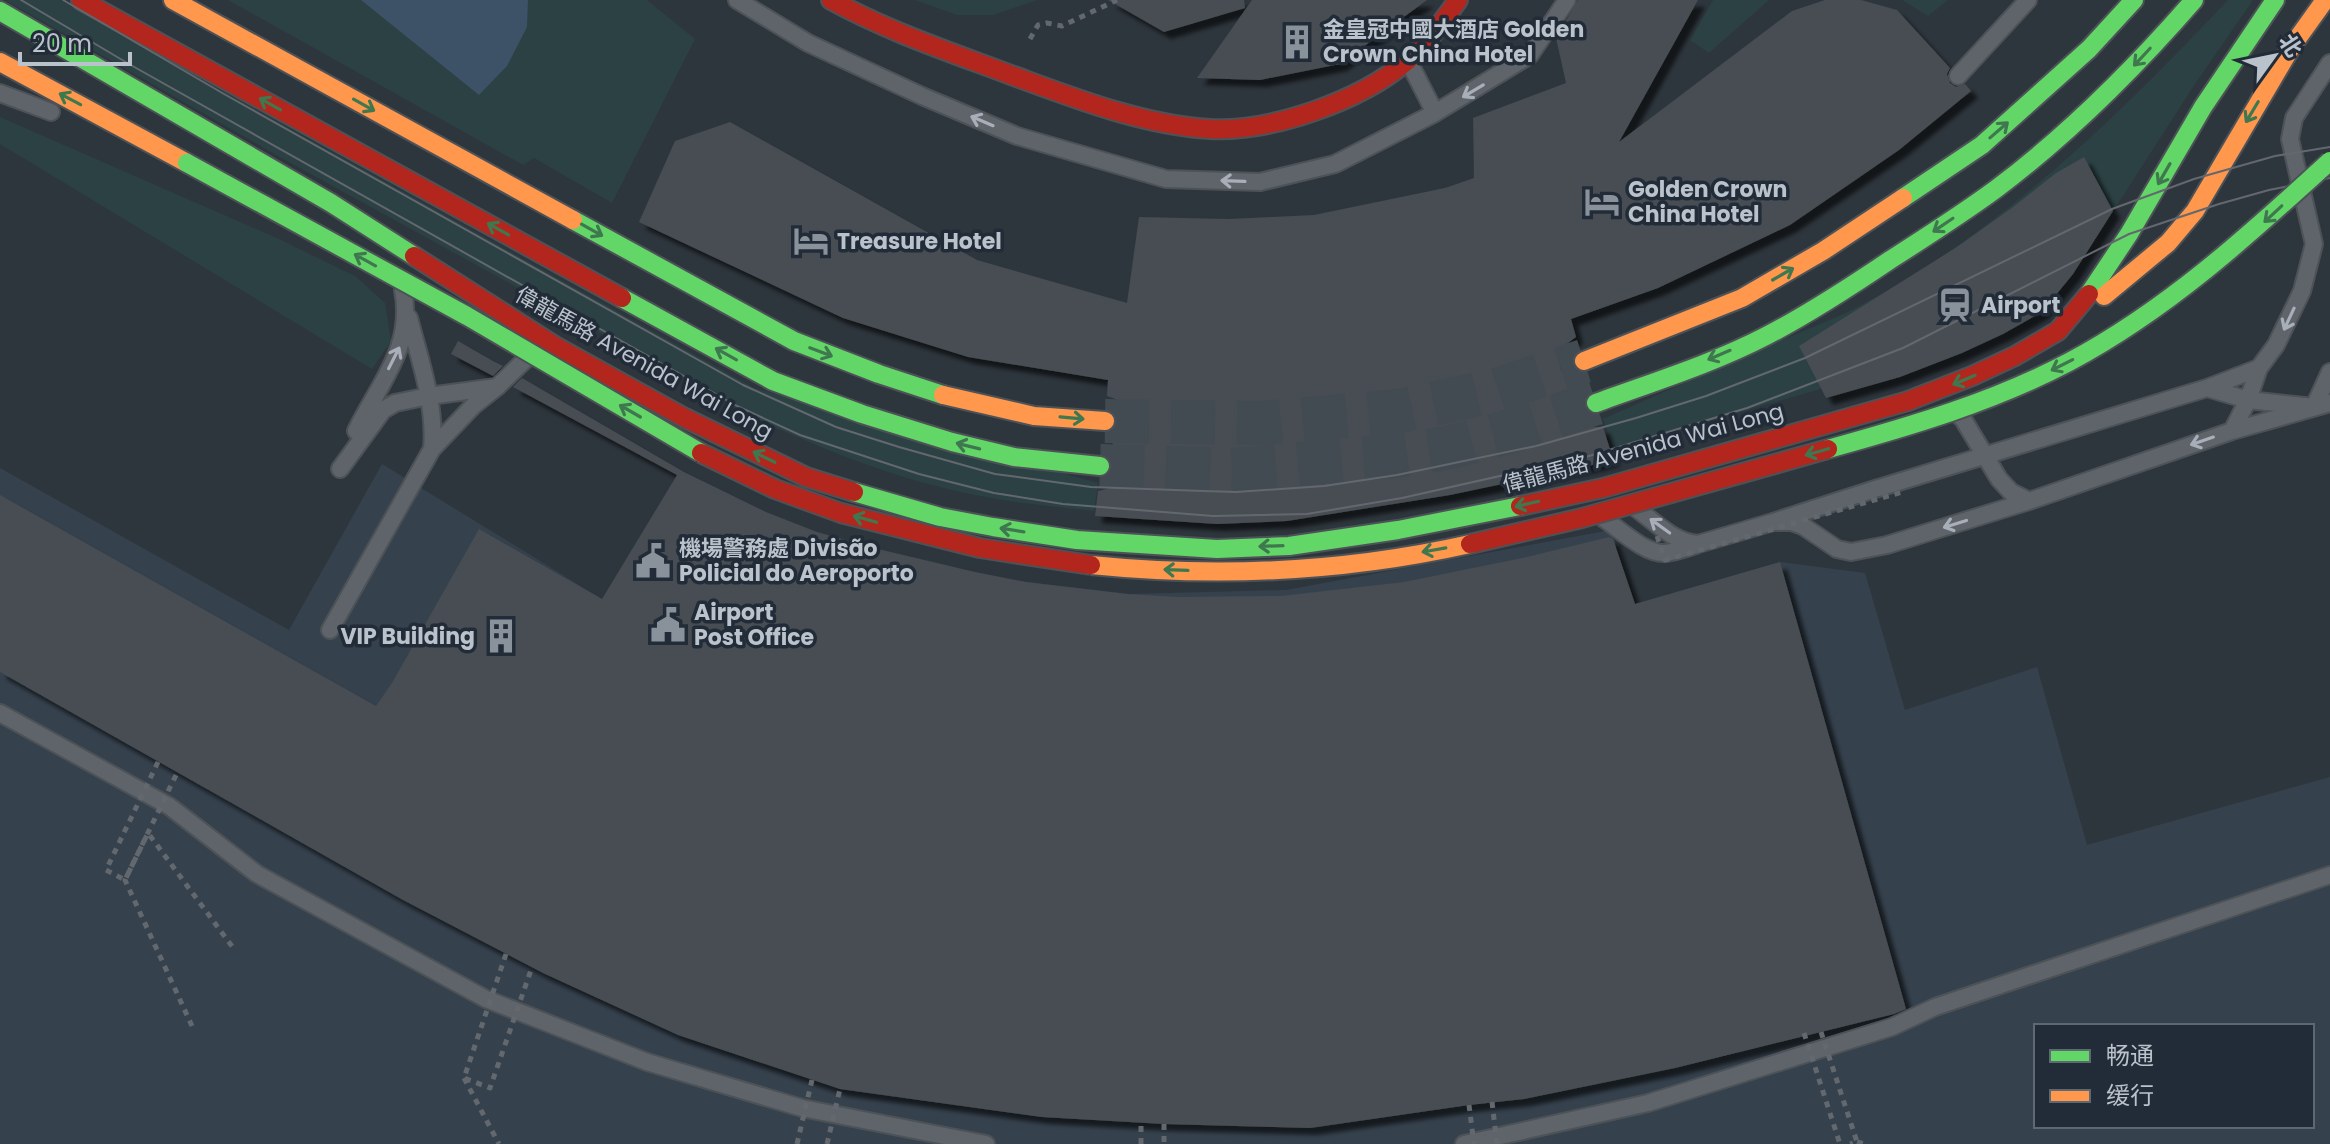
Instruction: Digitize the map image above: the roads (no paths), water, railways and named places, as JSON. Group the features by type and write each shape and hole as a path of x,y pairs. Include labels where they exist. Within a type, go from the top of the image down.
{"street":[{"path":"81,0 773,381 856,414 938,439 1017,458 1100,466"},
{"path":"173,0 794,341 873,372 950,396 1026,414 1105,421"},
{"path":"831,0 891,28 1015,77 1161,121 1229,129 1270,124 1304,114 1371,85 1408,60 1458,0"},
{"path":"1584,361 1742,298 1834,244 1982,145 2089,49 2134,0"},
{"path":"1596,403 1688,369 1764,336 1848,288 1950,221 2011,178 2122,79 2194,0"},
{"name":"偉龍馬路 Avenida Wai Long","path":"0,11 331,203 555,346 685,418 806,477 940,517 1077,540 1217,549 1289,546 1455,520 1603,488 1926,395 1986,370 2058,331 2093,289 2203,107 2275,0"},
{"path":"2058,331 2168,243 2195,211 2292,46 2325,0"},
{"name":"偉龍馬路 Avenida Wai Long","path":"0,62 458,311 695,449 759,481 820,506 953,544 1090,566 1182,571 1278,571 1369,561 1461,546 1647,501 1921,421 2001,393 2072,360 2123,330 2193,281 2241,244 2330,161"}],"lane":[{"path":"737,0 808,43 1017,136 1166,179 1260,182 1335,164 1435,113 1530,55 1567,0"},
{"path":"1958,76 2028,0"},
{"path":"1408,60 1435,113"},
{"path":"2232,431 2248,400 2259,368 2276,345 2302,291 2314,244 2290,139 2294,118 2330,63"},
{"path":"0,93 187,163"},
{"path":"377,233 403,286 429,396 434,429 432,449"},
{"path":"407,312 401,347 358,427 340,469 383,410 395,403 497,387"},
{"path":"330,630 432,449 473,406 537,349 555,346"},
{"path":"1557,497 1587,508 1647,549 1666,553 2207,388 2259,368"},
{"path":"2322,405 2330,372"},
{"path":"2207,388 2248,400 2322,405"},
{"path":"1926,395 1943,400 1963,419 1983,456 2011,492 2029,501"},
{"path":"1773,522 1792,522 1803,526 1837,549 1851,552 1887,545 2029,501 2232,431 2322,405"},
{"path":"1603,488 1615,492 1678,538 1698,544"},
{"path":"0,713 169,806 257,874 486,999 647,1062 788,1104 986,1144"},
{"path":"1464,1144 1648,1103 1892,1027 1935,1007 2330,875"}],"tunnel":[{"path":"1105,421 1261,423 1399,411 1493,391 1584,361"},
{"path":"1100,466 1232,470 1403,455 1447,448 1504,433 1596,403"}],"tram line":[{"path":"21,0 129,64 737,406 800,435 919,474 994,493 1063,504 1213,516 1307,514 1402,498 1589,456 1747,408 1903,348 2129,234 2269,190 2330,178"},
{"path":"63,0 224,94 743,385 836,427 899,447 995,474 1091,487 1236,492 1324,486 1397,475 1536,446 1706,396 1805,358 2112,209 2194,179 2275,156 2330,147"}],"place":[{"name":"金皇冠中國大酒店 Golden Crown China Hotel","path":"1297,42"},
{"name":"Golden Crown China Hotel","path":"1602,202"},
{"name":"Treasure Hotel","path":"811,241"},
{"name":"Airport","path":"1955,305"},
{"name":"機場警務處 Divisão Policial do Aeroporto","path":"653,561"},
{"name":"Airport Post Office","path":"668,625"},
{"name":"VIP Building","path":"501,636"}]}
